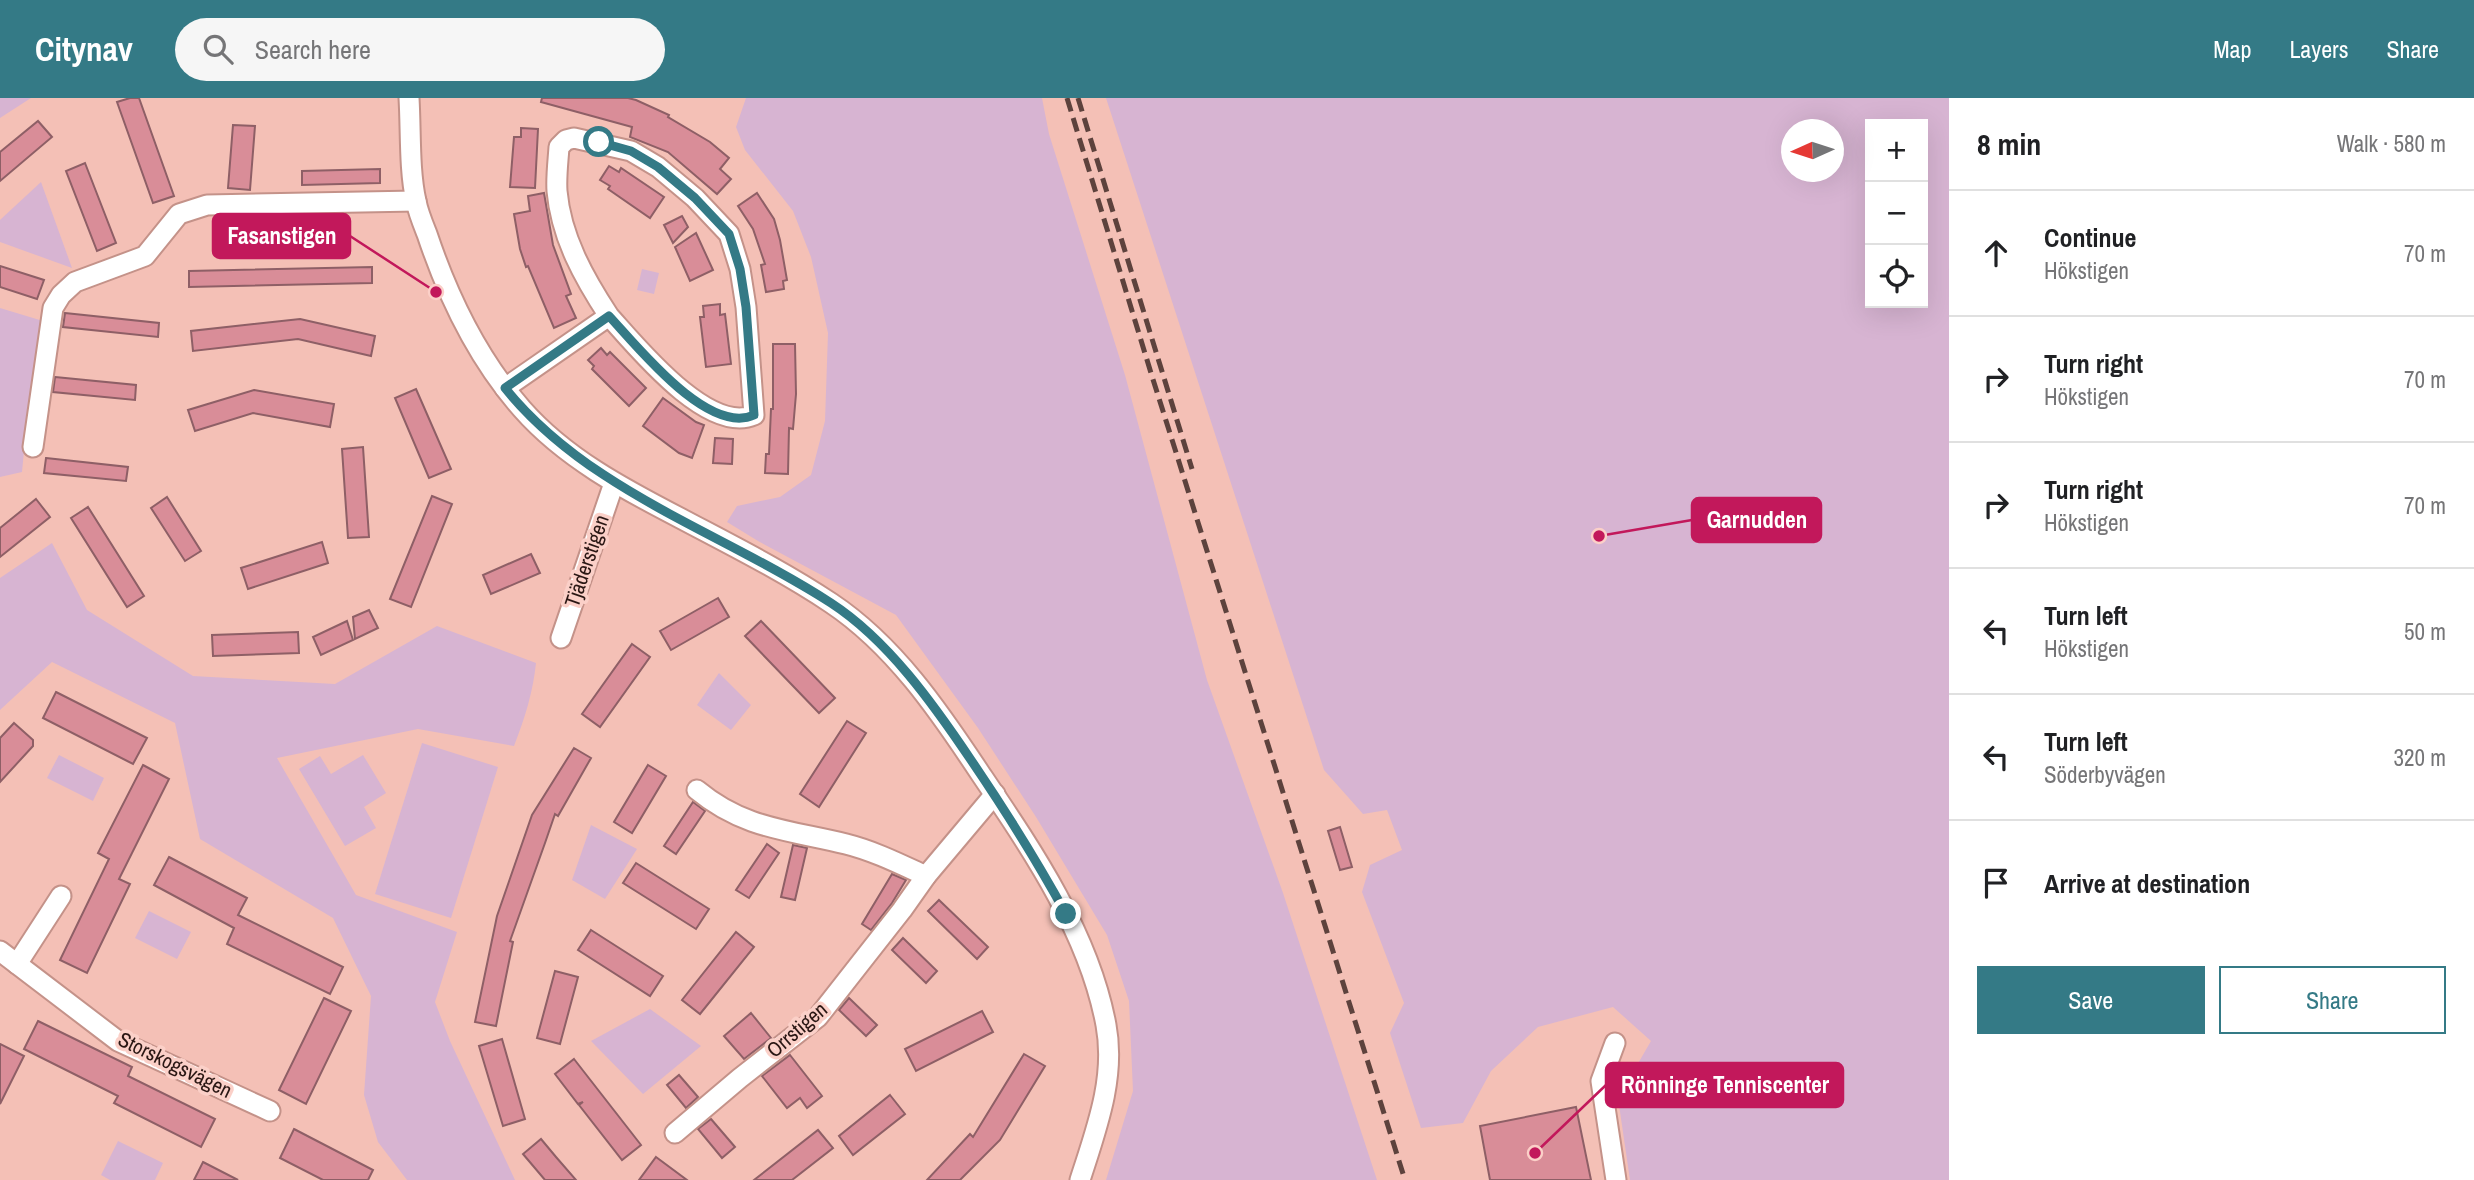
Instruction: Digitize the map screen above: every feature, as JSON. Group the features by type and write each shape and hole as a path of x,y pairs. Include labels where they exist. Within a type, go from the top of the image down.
{"street":[{"path":"409,98 416,201 433,252 462,322 524,412 556,441 614,483 734,546 833,604 883,646 936,707 995,794 1081,943 1093,974 1107,1027 1108,1075 1104,1100 1080,1180"},
{"path":"574,138 631,151 658,167 695,198 729,234 740,269 746,307 754,415 743,419 715,413 688,396 657,369 609,316 585,279 567,236 557,191 559,147 566,140 574,138"},
{"path":"33,447 53,308 61,295 75,282 145,256 179,214 208,205 416,201"},
{"path":"505,388 609,316"},
{"name":"Tjäderstigen","path":"561,638 614,483"},
{"path":"697,790 716,806 757,824 847,844 883,856 926,876"},
{"name":"Orrstigen","path":"674,1133 818,1017 926,876 995,794"},
{"path":"17,964 61,896"},
{"name":"Storskogsvägen","path":"0,951 118,1041 270,1111"},
{"path":"1606,1051 1601,1081 1616,1180"}],"shaded area":[{"path":"0,98 31,98 0,118"},
{"path":"746,98 1042,98 1049,134 1125,375 1207,680 1283,893 1377,1180 1106,1180 1133,1091 1129,1001 1107,935 1036,817 978,728 896,615 727,522 737,506 780,497 811,475 825,421 828,333 811,257 793,211 745,150 736,127"},
{"path":"1106,98 1949,98 1949,1180 1630,1180 1618,1098 1651,1041 1613,1007 1538,1027 1491,1071 1463,1123 1421,1128 1390,1033 1404,1003 1362,892 1370,865 1402,850 1387,810 1363,814 1324,770"},
{"path":"41,182 72,268 0,242 0,220"},
{"path":"642,269 659,273 654,294 637,290"},
{"path":"0,308 43,321 22,472 0,477"},
{"path":"52,543 87,610 193,676 335,684 437,626 536,663 528,705 514,746 418,729 277,758 356,895 457,932 435,1002 450,1041 515,1180 407,1180 378,1142 364,1095 371,996 333,918 200,839 175,723 52,662 0,710 0,578"},
{"path":"719,673 751,705 731,730 697,705"},
{"path":"422,743 498,767 451,918 375,894"},
{"path":"59,755 104,778 93,801 47,778"},
{"path":"363,755 386,793 364,807 376,828 345,846 299,769 320,756 331,774"},
{"path":"591,825 637,849 605,899 572,880"},
{"path":"149,911 191,932 177,959 135,938"},
{"path":"650,1009 701,1046 643,1094 591,1041"},
{"path":"118,1141 163,1163 155,1180 110,1180 101,1175"}],"building":[{"path":"139,98 174,196 153,203 117,102"},
{"path":"542,98 636,100 669,115 668,117 710,142 729,158 720,169 731,179 717,194 668,152 630,137 632,127 541,102"},
{"path":"38,121 52,137 0,181 0,152"},
{"path":"233,125 255,126 250,190 228,188"},
{"path":"521,128 538,129 535,188 510,187 514,137 521,137"},
{"path":"85,163 116,243 97,251 66,171"},
{"path":"609,166 619,172 621,168 664,197 650,218 608,189 610,186 600,180"},
{"path":"380,169 380,183 302,185 302,171"},
{"path":"544,193 553,245 571,294 566,296 576,318 554,328 528,266 526,267 514,214 530,211 528,196"},
{"path":"757,193 774,219 780,240 787,280 783,281 784,289 766,292 761,265 765,264 753,229 738,206"},
{"path":"682,216 688,227 673,243 664,225"},
{"path":"696,233 713,270 690,281 675,247"},
{"path":"0,266 44,280 37,299 0,287"},
{"path":"372,267 372,283 189,287 189,271"},
{"path":"720,304 720,315 725,314 731,364 706,367 700,317 704,317 703,306"},
{"path":"65,313 159,323 158,337 63,327"},
{"path":"300,319 375,336 371,356 298,339 193,351 191,331"},
{"path":"773,344 795,344 796,394 793,429 789,428 788,474 765,473 773,409"},
{"path":"601,348 607,355 610,352 646,388 629,406 592,369 594,366 588,360"},
{"path":"55,377 136,385 135,400 53,392"},
{"path":"416,389 451,469 429,478 395,398"},
{"path":"254,390 334,404 330,427 253,413 195,431 188,410"},
{"path":"663,398 704,425 692,458 679,453 643,426"},
{"path":"715,438 733,439 732,464 713,463"},
{"path":"363,447 369,537 348,538 342,449"},
{"path":"46,458 128,467 126,481 44,473"},
{"path":"432,496 452,504 411,607 390,599"},
{"path":"167,497 201,551 185,561 151,508"},
{"path":"36,499 50,517 0,557 0,528"},
{"path":"88,507 144,596 127,607 71,518"},
{"path":"322,542 328,563 248,589 241,568"},
{"path":"531,554 540,573 491,594 483,575"},
{"path":"718,598 729,617 671,650 660,631"},
{"path":"369,610 378,628 355,639 353,617"},
{"path":"347,621 353,640 321,655 313,637"},
{"path":"761,621 835,698 819,713 745,636"},
{"path":"298,632 299,653 213,656 212,635"},
{"path":"632,644 650,657 600,727 582,714"},
{"path":"56,692 147,738 133,764 43,718"},
{"path":"847,721 866,733 819,807 800,794"},
{"path":"14,723 33,740 33,746 0,782 0,738"},
{"path":"574,748 591,758 558,816 555,814 510,941 513,942 496,1026 475,1022 497,916 532,815"},
{"path":"143,765 169,779 119,879 130,884 87,973 60,960 109,859 98,853"},
{"path":"648,765 666,776 632,833 614,822"},
{"path":"693,802 705,811 676,854 664,846"},
{"path":"1340,827 1352,867 1340,870 1328,831"},
{"path":"767,844 779,853 749,898 736,890"},
{"path":"793,845 807,848 795,900 781,897"},
{"path":"169,857 247,898 238,915 343,967 330,994 227,944 234,928 154,885"},
{"path":"636,863 709,909 696,929 623,883"},
{"path":"892,874 906,880 871,930 862,924"},
{"path":"939,900 988,947 977,959 928,911"},
{"path":"591,930 663,976 650,996 578,950"},
{"path":"736,932 754,947 700,1014 682,1000"},
{"path":"903,938 937,971 926,983 892,950"},
{"path":"555,971 578,977 560,1044 537,1038"},
{"path":"324,998 351,1011 306,1104 279,1090"},
{"path":"849,998 877,1025 866,1036 839,1010"},
{"path":"982,1011 993,1032 916,1071 905,1049"},
{"path":"751,1013 771,1038 744,1059 724,1036"},
{"path":"38,1021 132,1067 128,1076 215,1119 201,1147 114,1103 118,1096 24,1049"},
{"path":"502,1039 525,1119 503,1126 479,1046"},
{"path":"0,1044 24,1056 0,1104"},
{"path":"1024,1054 1045,1066 1000,1140 960,1180 927,1180 970,1134 973,1137"},
{"path":"790,1055 822,1096 807,1108 800,1098 787,1108 762,1076"},
{"path":"574,1059 641,1145 622,1160 579,1105 583,1102 578,1104 555,1074"},
{"path":"679,1075 698,1097 686,1108 667,1085"},
{"path":"890,1095 905,1114 853,1155 839,1136"},
{"path":"1576,1107 1591,1180 1490,1180 1480,1126"},
{"path":"711,1119 735,1147 722,1158 698,1129"},
{"path":"294,1129 373,1170 368,1180 323,1180 280,1158"},
{"path":"818,1130 833,1148 792,1180 754,1180"},
{"path":"541,1139 576,1180 545,1180 523,1154"},
{"path":"656,1157 687,1180 639,1180"},
{"path":"203,1162 238,1180 194,1180"}],"railway":[{"path":"1067,98 1405,1180"},
{"path":"1078,98 1192,469"}],"place":[{"name":"Fasanstigen","path":"436,292"},
{"name":"Garnudden","path":"1599,536"},
{"name":"Rönninge Tenniscenter","path":"1535,1153"}],"route":[{"path":"599,142 631,151 658,167 695,198 729,234 740,269 746,307 754,415 743,419 715,413 688,396 657,369 609,316 505,388 524,412 556,441 614,483 734,546 833,604 883,646 936,707 995,794 1066,914"}]}
